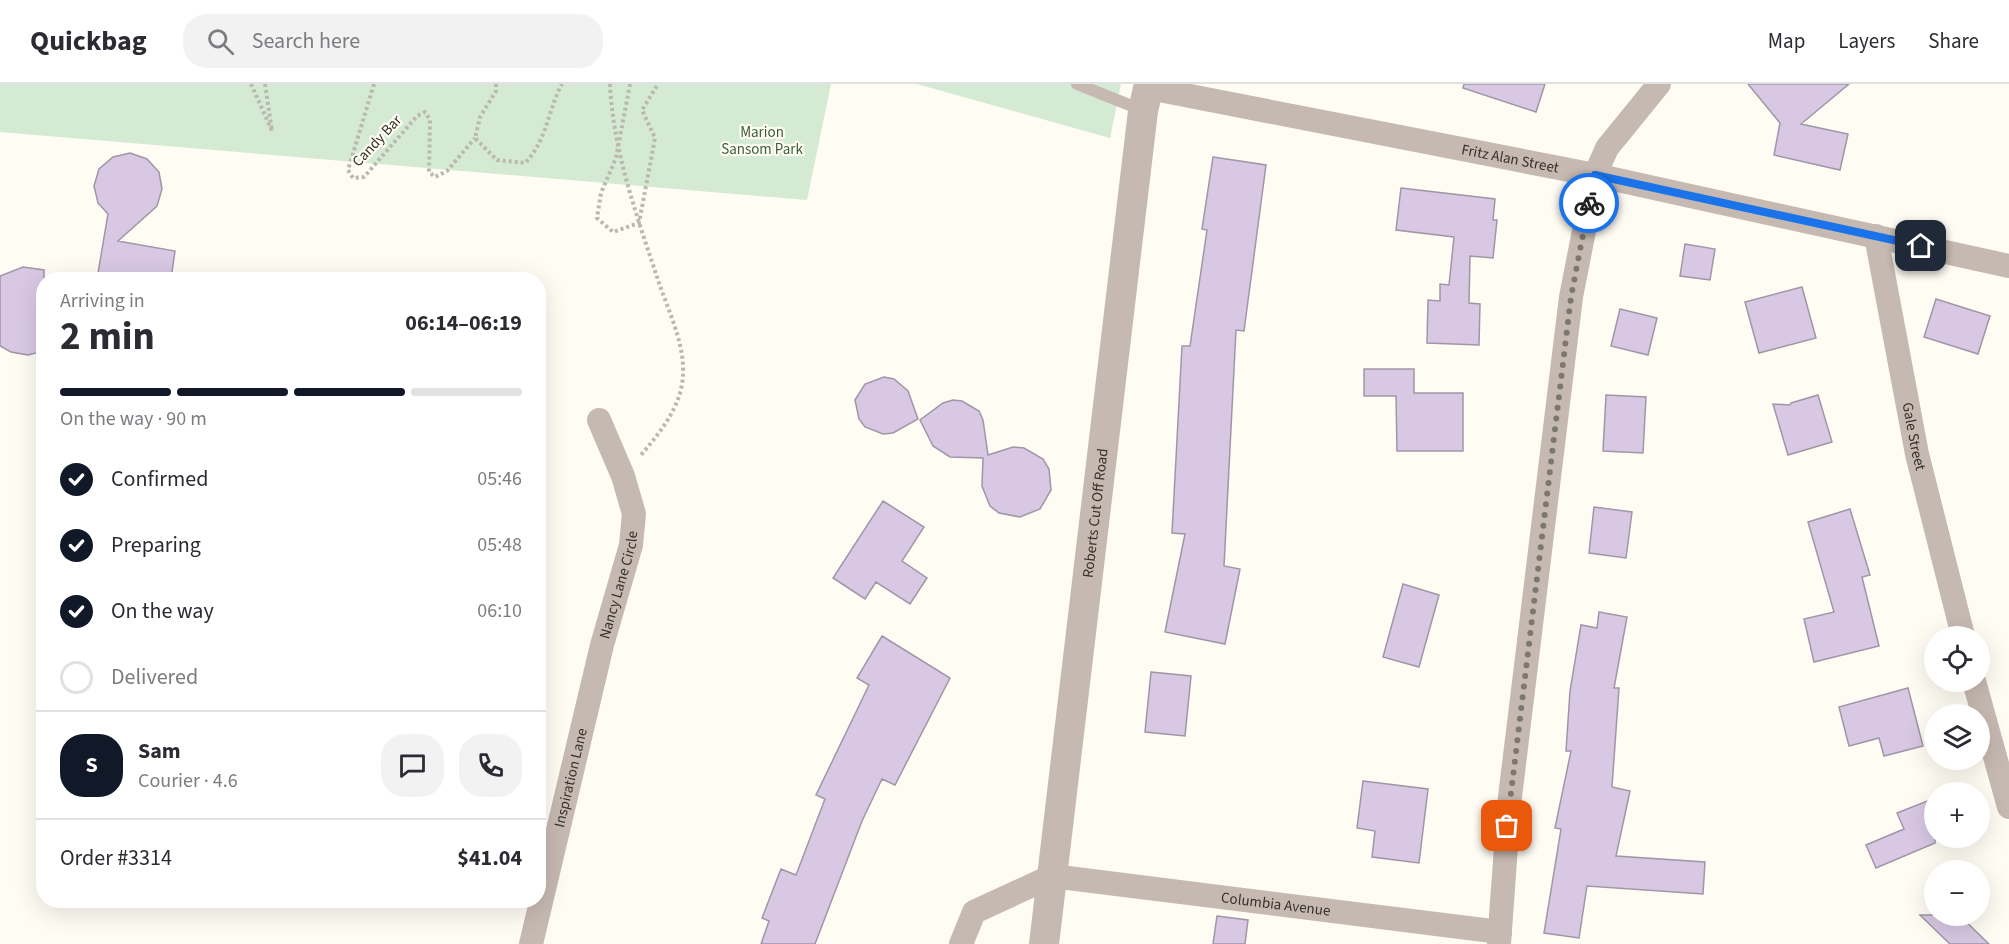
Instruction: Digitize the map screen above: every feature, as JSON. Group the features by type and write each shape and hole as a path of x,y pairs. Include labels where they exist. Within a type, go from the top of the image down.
{"street":[{"path":"1500,929 1509,805 1570,309 1595,175 1607,148 1659,84"},
{"name":"Fritz Alan Street","path":"1147,94 1595,175 2009,266"},
{"name":"Roberts Cut Off Road","path":"1044,944 1147,94"},
{"name":"Gale Street","path":"1876,236 1917,454 1960,626"},
{"name":"Nancy Lane Circle","path":"599,420 623,476 634,514 631,545 602,645"},
{"name":"Inspiration Lane","path":"546,881 602,645"},
{"path":"1977,692 2009,807"},
{"path":"961,944 974,912 1052,876"},
{"name":"Columbia Avenue","path":"1052,876 1500,929"},
{"name":"Inspiration Lane","path":"531,944 540,908"}],"lane":[{"path":"1077,84 1147,94"}],"path":[{"path":"251,84 272,131 265,84"},
{"name":"Candy Bar","path":"374,84 348,170 353,178 364,177 417,116 425,112 430,120 429,172 435,177 447,171 475,138"},
{"path":"496,84 496,91 480,117 475,138 497,160 525,163 533,155 545,130 562,84"},
{"path":"610,84 619,144 639,223 678,340 684,367 680,391 670,421 623,476"},
{"path":"630,84 616,158 601,193 597,218 613,232 639,223"},
{"path":"639,223 655,138 642,110 658,84"}],"green space":[{"name":"Marion Sansom Park","path":"0,84 831,84 807,200 0,132"},
{"path":"917,84 1121,84 1110,138"}],"building":[{"path":"1464,84 1545,84 1536,112 1463,88"},
{"path":"1748,84 1849,84 1801,124 1848,134 1840,170 1774,155 1780,123"},
{"path":"130,153 147,159 159,172 162,189 157,206 118,241 175,251 172,272 98,272 108,214 98,203 94,186 99,169 113,157"},
{"path":"1213,157 1266,165 1244,331 1236,330 1224,566 1240,569 1225,644 1165,632 1185,534 1172,533 1182,346 1190,346 1207,230 1202,229"},
{"path":"1401,188 1495,199 1493,220 1497,220 1493,258 1470,256 1469,303 1480,304 1479,345 1427,343 1428,300 1440,301 1440,284 1449,285 1454,237 1396,230"},
{"path":"1685,244 1715,249 1710,280 1680,276"},
{"path":"23,267 44,270 44,272 36,272 36,353 28,355 11,352 0,346 0,276"},
{"path":"1802,287 1816,338 1759,353 1745,302"},
{"path":"1936,299 1990,316 1978,354 1924,337"},
{"path":"1620,309 1657,318 1648,355 1611,346"},
{"path":"1364,369 1414,369 1414,393 1463,393 1463,451 1397,451 1396,396 1364,396"},
{"path":"884,377 894,379 908,391 918,419 893,433 883,434 865,427 859,419 855,400 865,384"},
{"path":"1606,395 1646,397 1643,453 1603,451"},
{"path":"1818,395 1832,442 1788,455 1773,404 1790,405"},
{"path":"953,400 962,401 979,411 983,420 988,455 1013,447 1024,448 1043,459 1049,469 1051,490 1040,509 1020,517 999,513 990,506 982,486 983,458 950,457 933,446 920,420 943,403"},
{"path":"883,501 924,527 902,561 927,578 910,604 876,582 865,599 833,578"},
{"path":"1594,507 1632,512 1626,558 1589,553"},
{"path":"1850,509 1870,575 1862,577 1879,646 1814,662 1804,619 1834,612 1808,522"},
{"path":"1403,584 1439,595 1419,667 1383,657"},
{"path":"1599,612 1627,617 1614,688 1619,688 1612,787 1630,791 1616,856 1705,862 1703,894 1587,886 1579,938 1544,933 1561,829 1555,828 1571,751 1566,751 1570,691 1581,625 1597,628"},
{"path":"882,636 950,678 895,785 882,779 862,821 815,944 761,944 769,921 762,918 781,869 796,875 825,799 816,795 869,685 857,678"},
{"path":"1151,672 1191,676 1185,736 1145,732"},
{"path":"1908,688 1923,746 1884,756 1879,738 1849,746 1839,707"},
{"path":"1363,781 1428,789 1419,863 1372,857 1375,831 1357,828"},
{"path":"1924,802 1924,848 1876,868 1866,845 1904,829 1897,813"},
{"path":"1217,916 1248,920 1245,944 1213,944"},
{"path":"1931,926 1970,926 1989,944 1950,944"}],"way so far":[{"path":"1507,826 1571,297 1589,203"}],"route":[{"path":"1589,203 1595,175 1921,246"}]}
